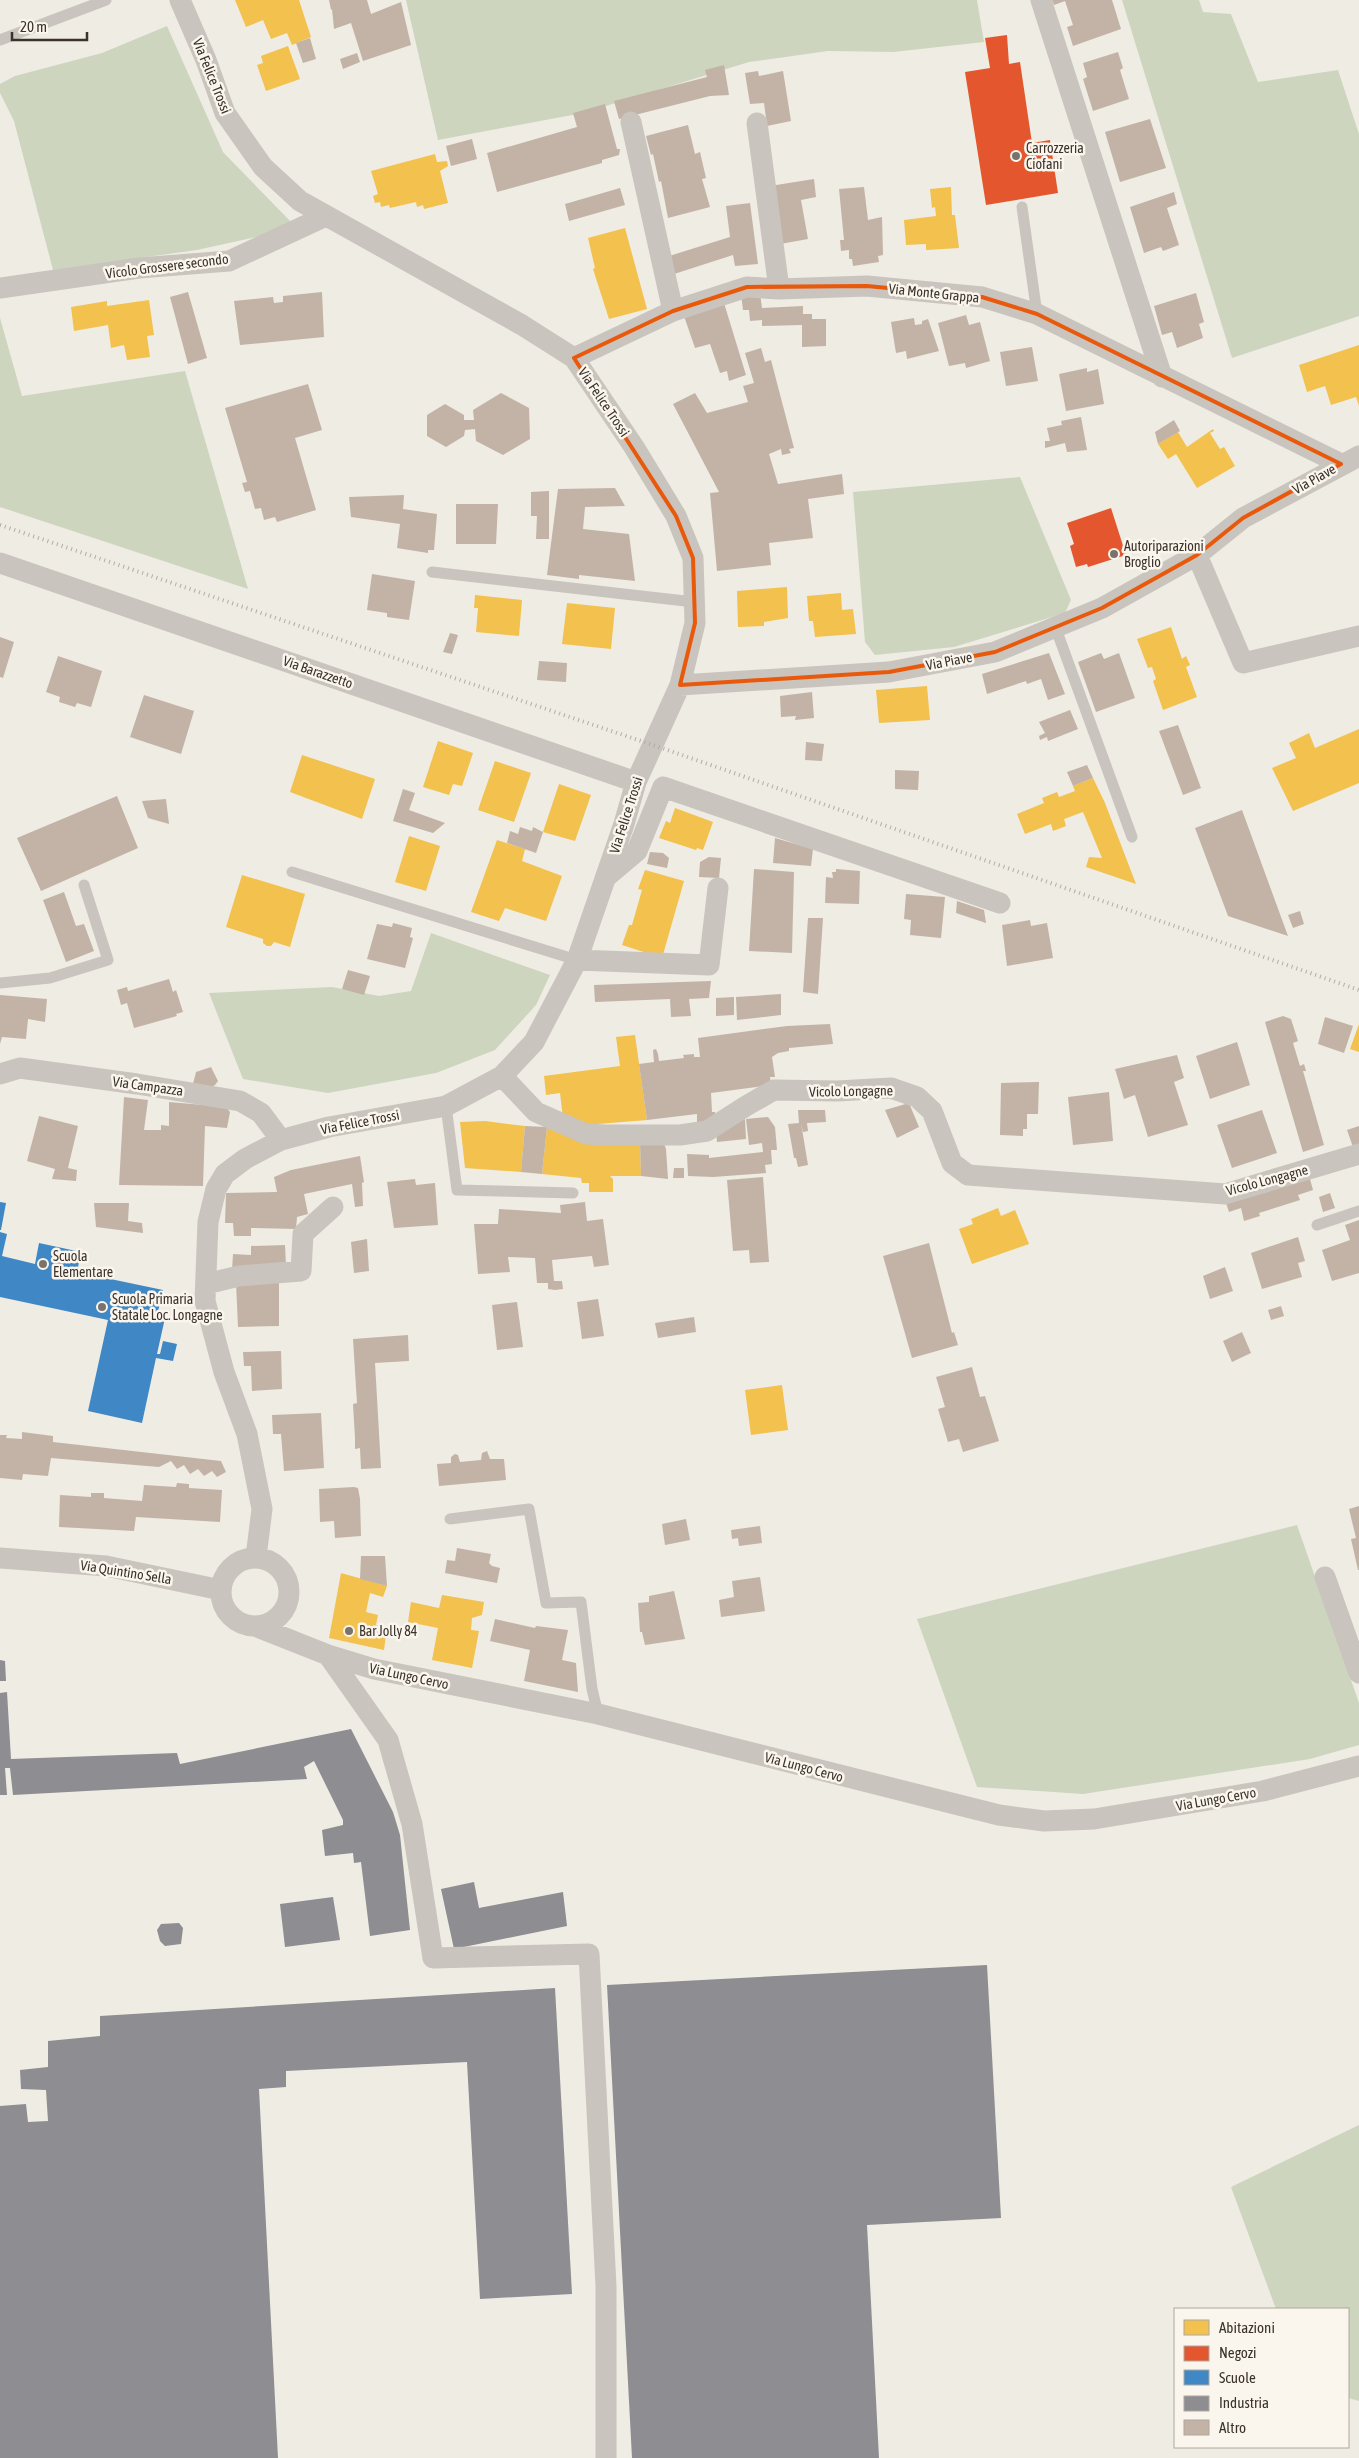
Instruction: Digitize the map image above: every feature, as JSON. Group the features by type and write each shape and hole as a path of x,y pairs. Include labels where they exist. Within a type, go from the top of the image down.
{"street":[{"name":"Via Felice Trossi","path":"180,0 224,113 263,167 300,201 522,325 574,358 634,448 676,516 693,558 696,623 680,684 636,782 624,824 577,960 534,1042 502,1076 446,1106 330,1126 281,1140 245,1159 225,1174 216,1189 208,1222 205,1302 224,1372 247,1434 262,1509 256,1557"},
{"path":"1041,0 1162,377"},
{"path":"631,122 673,311"},
{"path":"757,123 779,289"},
{"name":"Vicolo Grossere secondo","path":"0,288 139,268 229,261 326,216"},
{"name":"Via Monte Grappa","path":"574,358 673,311 747,287 779,289 867,286 982,297 1038,314 1162,377 1350,460"},
{"name":"Via Piave","path":"680,684 889,672 995,652 1056,629 1102,608 1196,555 1243,518 1350,460"},
{"path":"1196,555 1243,663 1359,636"},
{"name":"Via Barazzetto","path":"0,563 636,782"},
{"name":"Via Felice Trossi","path":"604,879 637,851 663,787 1000,903"},
{"path":"577,960 709,964 718,888"},
{"name":"Via Campazza","path":"0,1074 20,1068 137,1084 240,1101 261,1113 281,1140"},
{"name":"Vicolo Longagne","path":"502,1076 536,1112 586,1134 605,1135 680,1135 707,1131 774,1090 828,1092 891,1088 917,1097 932,1111 952,1163 968,1175 1225,1194 1359,1154"},
{"path":"206,1284 239,1276 301,1271 303,1234 332,1207"},
{"path":"290,1595 287,1605 278,1617 265,1625 255,1626 244,1624 230,1615 222,1601 221,1590 223,1580 232,1567 245,1559 256,1557 277,1564 285,1573 289,1584 296,1643"},
{"name":"Via Quintino Sella","path":"0,1558 106,1566 221,1590"},
{"path":"1325,1577 1359,1672"},
{"name":"Via Lungo Cervo","path":"255,1626 328,1655 374,1669 598,1714 999,1815 1044,1821 1108,1818 1262,1791 1359,1766"},
{"path":"328,1655 388,1740 412,1824 433,1958 590,1954 606,2286 606,2458"}],"lane":[{"path":"0,40 106,0"},
{"path":"1022,207 1038,314"},
{"path":"432,572 694,602"},
{"path":"1056,629 1132,837"},
{"path":"292,872 577,960"},
{"path":"0,983 50,978 108,960 84,885"},
{"path":"446,1106 457,1190 573,1193"},
{"path":"1317,1225 1359,1211"},
{"path":"450,1519 529,1509 546,1603 581,1602 592,1689 598,1714"}],"highlighted area":[{"path":"867,286 982,297 1037,314 1341,464 1243,518 1197,555 1102,608 995,652 889,672 680,685 695,623 693,558 676,516 574,358 673,311 747,287"}],"green space":[{"path":"406,0 977,0 984,42 893,52 828,51 749,62 583,113 438,140"},
{"path":"1122,0 1199,0 1203,12 1231,14 1258,82 1338,70 1359,134 1359,316 1232,358"},
{"path":"167,26 223,152 292,223 256,237 197,250 53,270 14,121 0,93 0,84 15,76 102,53"},
{"path":"0,318 22,396 185,371 248,589 0,507"},
{"path":"1020,477 1071,600 1065,613 954,647 875,655 865,642 853,492"},
{"path":"431,933 550,975 536,1005 495,1050 436,1073 328,1093 243,1079 209,993 332,987 379,996 411,991"},
{"path":"1297,1525 1359,1703 1359,1745 1310,1759 1083,1794 977,1787 917,1619"},
{"path":"1359,2125 1359,2401 1349,2398 1349,2308 1276,2308 1231,2187"}],"building: Abitazioni":[{"path":"235,0 299,0 311,37 292,45 287,33 271,39 263,20 246,27"},
{"path":"288,46 300,79 266,91 257,65 263,63 261,56"},
{"path":"435,154 437,162 447,161 448,166 440,171 448,203 424,209 423,205 417,207 416,202 390,208 389,205 381,207 380,202 375,203 373,196 378,194 371,171"},
{"path":"951,187 952,215 955,215 959,248 926,250 926,244 906,245 904,220 936,216 935,207 932,208 930,189"},
{"path":"625,228 647,309 609,319 593,269 595,268 588,238"},
{"path":"149,300 154,335 147,336 150,357 127,360 124,345 111,348 108,325 74,331 71,307 107,301 107,306"},
{"path":"1359,345 1359,406 1356,397 1331,405 1325,386 1307,392 1299,365"},
{"path":"1213,429 1214,431 1210,433 1220,449 1224,447 1235,466 1197,488 1176,454 1168,459 1158,444 1178,432 1187,447"},
{"path":"787,587 788,618 764,622 764,626 738,627 737,591"},
{"path":"841,593 842,610 853,609 856,634 815,637 813,621 809,621 807,596"},
{"path":"475,595 522,600 519,636 476,632 478,608 474,608"},
{"path":"567,603 615,608 611,649 562,644"},
{"path":"1171,627 1182,659 1186,656 1190,665 1186,667 1197,697 1163,710 1153,681 1156,679 1152,667 1148,668 1137,639"},
{"path":"927,686 930,720 879,723 876,690"},
{"path":"1359,729 1359,783 1293,811 1272,768 1296,758 1289,743 1309,733 1315,748"},
{"path":"438,741 473,753 462,786 453,784 449,795 423,787"},
{"path":"302,755 375,779 362,819 290,792"},
{"path":"495,761 531,773 514,822 478,810"},
{"path":"1093,778 1105,803 1136,884 1086,867 1089,857 1102,858 1083,812 1064,819 1066,826 1053,831 1051,824 1025,834 1017,814 1044,803 1042,798 1057,792 1059,797 1075,791 1073,786"},
{"path":"559,784 591,795 575,841 543,832"},
{"path":"675,808 713,822 703,850 697,848 696,850 659,838 666,821 670,823"},
{"path":"409,836 440,846 426,891 395,882"},
{"path":"497,840 525,849 522,861 562,876 546,921 505,908 499,921 471,912"},
{"path":"645,870 684,881 662,958 622,945 629,925 632,925 642,890 638,889"},
{"path":"242,875 305,894 290,947 274,942 271,946 267,946 263,943 263,939 226,927"},
{"path":"1359,1024 1359,1052 1350,1049"},
{"path":"635,1035 647,1120 586,1125 563,1118 560,1093 546,1095 544,1076 620,1066 616,1037"},
{"path":"485,1121 525,1126 521,1172 465,1168 460,1122"},
{"path":"547,1127 640,1142 641,1176 610,1176 613,1179 613,1192 589,1192 589,1183 582,1183 581,1178 542,1174"},
{"path":"998,1208 1001,1216 1015,1210 1029,1244 972,1264 959,1229 973,1224 971,1219"},
{"path":"782,1385 788,1430 751,1435 745,1390"},
{"path":"341,1573 387,1586 383,1597 370,1593 366,1612 378,1615 376,1625 387,1627 384,1650 329,1638"},
{"path":"442,1595 484,1602 482,1615 472,1618 471,1630 479,1631 472,1668 432,1660 438,1628 408,1622 411,1602 439,1608"}],"building: Negozi":[{"path":"1007,35 1009,64 1020,62 1032,143 1050,140 1058,193 986,205 965,72 990,68 985,38"},
{"path":"1111,508 1126,555 1088,567 1087,564 1076,567 1070,546 1074,544 1067,523"}],"building: Scuole":[{"path":"0,1202 6,1203 1,1230 0,1230"},
{"name":"Scuola Primaria Statale Loc. Longagne","path":"0,1232 7,1234 2,1256 35,1264 39,1243 81,1252 77,1272 163,1290 157,1316 165,1318 157,1354 160,1354 163,1341 177,1344 173,1361 156,1358 142,1423 88,1411 108,1320 0,1297"}],"building: Industria":[{"path":"0,1660 5,1661 6,1681 0,1681"},
{"path":"7,1692 11,1759 177,1753 180,1764 351,1729 393,1812 400,1835 410,1930 370,1936 361,1862 354,1863 353,1853 325,1856 322,1830 343,1825 343,1820 314,1761 304,1767 307,1779 13,1795 10,1768 5,1768 7,1795 0,1795 0,1693"},
{"path":"474,1882 479,1908 563,1892 567,1926 454,1949 441,1889"},
{"path":"333,1897 340,1940 285,1947 280,1904"},
{"path":"179,1923 183,1928 181,1944 165,1946 160,1941 157,1930 161,1924"},
{"path":"987,1965 1001,2218 867,2225 879,2458 632,2458 607,1985"},
{"path":"555,1988 572,2294 480,2299 467,2062 286,2071 286,2087 259,2089 278,2458 0,2458 0,2106 26,2104 28,2122 48,2121 46,2090 21,2089 20,2070 48,2067 48,2041 100,2036 100,2016"}],"building: Altro":[{"path":"329,0 367,0 371,14 401,2 411,45 363,61 351,23 334,29"},
{"path":"1052,0 1112,0 1121,29 1073,46 1067,27 1073,25 1065,1 1054,5"},
{"path":"310,38 316,59 303,63 296,43"},
{"path":"1118,52 1123,68 1120,70 1129,99 1093,111 1083,79 1087,77 1083,63"},
{"path":"357,53 360,62 343,69 340,59"},
{"path":"724,65 729,95 710,96 619,119 614,101 707,77 705,70"},
{"path":"758,71 759,76 783,71 791,121 767,126 764,103 750,104 745,73"},
{"path":"605,104 617,149 620,149 619,155 602,160 602,163 497,192 487,153 577,127 573,113"},
{"path":"1150,119 1166,168 1120,182 1105,132"},
{"path":"688,125 695,154 700,152 706,178 702,179 710,207 668,218 661,181 659,182 653,154 651,155 646,136"},
{"path":"472,139 477,159 451,166 446,146"},
{"path":"814,179 816,197 801,200 808,239 780,244 770,186"},
{"path":"864,187 868,220 882,217 883,255 878,256 879,262 853,266 852,259 849,259 849,250 841,251 840,240 844,240 839,189"},
{"path":"620,188 625,205 569,221 565,204"},
{"path":"1174,192 1177,204 1167,208 1179,245 1163,251 1161,247 1144,253 1130,207"},
{"path":"750,203 758,264 735,266 733,255 671,275 666,257 730,237 726,206"},
{"path":"188,292 207,358 188,364 170,297"},
{"path":"322,292 324,337 240,345 234,301 273,297 274,303 283,302 283,296"},
{"path":"760,293 762,308 803,306 803,314 812,314 812,319 826,319 826,346 802,347 802,325 762,326 762,320 750,321 749,310 743,310 741,294"},
{"path":"1196,293 1204,322 1199,324 1203,338 1177,348 1172,332 1162,335 1154,306"},
{"path":"724,303 746,375 729,381 727,371 720,373 710,344 695,348 684,316"},
{"path":"966,315 969,325 980,322 990,361 966,368 965,363 949,366 938,323"},
{"path":"914,318 915,325 922,324 922,321 928,319 939,351 907,359 906,351 896,353 891,322"},
{"path":"1032,347 1038,381 1006,386 1000,352"},
{"path":"761,348 765,362 771,360 794,448 789,449 791,453 782,455 781,449 769,454 778,484 842,474 844,494 808,499 813,538 769,543 771,565 717,571 710,493 719,492 673,404 695,393 707,413 748,402 743,386 754,383 745,353"},
{"path":"1087,368 1087,372 1098,369 1104,404 1066,411 1059,374"},
{"path":"308,384 322,430 295,438 316,510 277,522 275,517 264,520 261,508 255,509 250,491 245,492 242,483 247,482 225,408"},
{"path":"501,393 529,408 530,439 503,455 476,441 475,429 465,430 464,436 446,447 427,436 427,415 445,404 464,415 464,420 474,420 473,410"},
{"path":"1081,417 1087,450 1067,452 1065,443 1045,448 1045,441 1050,441 1047,428 1062,425 1061,421"},
{"path":"1174,420 1180,431 1158,444 1155,432"},
{"path":"615,488 625,506 585,507 583,529 629,534 635,581 579,575 579,579 547,575 558,489"},
{"path":"549,491 549,539 536,539 537,516 531,516 531,492"},
{"path":"404,495 403,509 437,514 434,550 428,550 428,553 397,548 400,524 351,517 349,497"},
{"path":"456,504 498,504 496,544 456,544"},
{"path":"372,574 415,581 409,620 387,617 387,613 367,610"},
{"path":"450,633 458,635 452,654 443,652"},
{"path":"0,637 14,642 3,678 0,677"},
{"path":"1049,653 1065,694 1048,700 1041,679 1027,684 1026,681 987,694 982,674"},
{"path":"1101,653 1104,659 1119,653 1135,698 1096,712 1078,662"},
{"path":"58,656 102,671 91,707 77,703 75,707 59,702 60,697 46,692"},
{"path":"539,661 567,663 566,682 537,680"},
{"path":"812,692 814,718 795,720 796,716 781,717 780,696"},
{"path":"144,695 194,711 181,754 130,737"},
{"path":"1070,710 1078,729 1048,741 1047,737 1040,740 1039,736 1045,733 1039,722"},
{"path":"1178,725 1201,788 1183,795 1159,731"},
{"path":"806,742 824,744 822,761 805,760"},
{"path":"1087,765 1093,778 1073,786 1067,772"},
{"path":"895,770 919,771 918,790 895,789"},
{"path":"403,789 415,793 409,810 445,823 433,833 393,821"},
{"path":"117,796 138,848 41,891 17,838"},
{"path":"166,799 169,824 148,818 142,801"},
{"path":"1242,810 1288,936 1228,916 1195,828"},
{"path":"520,827 532,831 533,827 543,832 536,853 507,843 510,831 518,834"},
{"path":"775,838 813,849 811,866 773,863"},
{"path":"650,852 663,853 669,858 667,868 647,864"},
{"path":"709,857 721,858 719,878 699,877 700,862"},
{"path":"754,869 794,872 792,953 749,951"},
{"path":"836,869 860,871 859,904 825,903 826,877 833,878 832,872 836,872"},
{"path":"64,892 76,926 84,924 94,951 66,962 43,900"},
{"path":"906,894 945,897 941,938 910,935 911,920 904,919"},
{"path":"957,901 984,910 986,923 956,913"},
{"path":"1300,911 1304,924 1293,928 1288,915"},
{"path":"808,918 823,918 818,994 803,992"},
{"path":"1030,920 1031,926 1047,923 1053,958 1007,966 1002,925"},
{"path":"393,923 412,928 410,937 413,938 405,968 367,959 377,924 392,927"},
{"path":"348,970 370,976 364,995 342,989"},
{"path":"169,979 173,992 176,990 183,1012 176,1014 177,1016 134,1028 127,1003 121,1005 117,990 127,987 128,991"},
{"path":"711,981 709,998 689,999 691,1016 671,1017 670,999 595,1002 594,985"},
{"path":"781,994 781,1015 737,1020 736,997"},
{"path":"0,995 47,999 45,1022 28,1019 26,1039 2,1037 0,1044"},
{"path":"734,997 734,1015 716,1016 716,998"},
{"path":"1283,1016 1291,1019 1298,1041 1293,1043 1300,1066 1304,1064 1306,1071 1303,1071 1324,1145 1303,1152 1265,1022"},
{"path":"1325,1017 1353,1026 1344,1053 1318,1044"},
{"path":"830,1024 833,1044 789,1048 789,1051 778,1053 772,1057 775,1077 770,1077 771,1085 711,1093 712,1112 715,1112 712,1120 697,1123 697,1114 647,1120 639,1064 654,1062 653,1050 656,1049 659,1061 684,1058 683,1055 694,1054 694,1057 700,1057 698,1038 787,1026"},
{"path":"1237,1042 1250,1085 1210,1099 1196,1056"},
{"path":"1177,1055 1184,1078 1174,1082 1188,1125 1148,1137 1135,1095 1124,1099 1115,1069"},
{"path":"211,1067 218,1081 215,1085 211,1087 193,1084 196,1072"},
{"path":"1039,1082 1038,1114 1027,1114 1027,1129 1023,1129 1023,1136 1000,1135 1001,1083"},
{"path":"1109,1092 1113,1141 1073,1145 1068,1097"},
{"path":"124,1097 148,1100 144,1130 161,1130 161,1125 169,1126 169,1102 226,1107 230,1112 227,1128 205,1126 203,1186 119,1185"},
{"path":"909,1103 919,1127 897,1138 885,1110"},
{"path":"798,1110 825,1110 826,1122 807,1123 808,1131 803,1132 801,1123 808,1165 798,1167 796,1158 794,1158 788,1124 799,1123"},
{"path":"1262,1110 1277,1153 1232,1168 1217,1125"},
{"path":"39,1116 78,1126 68,1168 77,1170 76,1181 52,1179 55,1169 27,1161"},
{"path":"768,1117 775,1127 777,1150 771,1150 772,1164 765,1165 766,1173 713,1177 688,1176 687,1154 709,1155 709,1158 763,1152 762,1143 749,1145 746,1119"},
{"path":"745,1119 746,1139 717,1142 716,1131"},
{"path":"525,1126 547,1127 542,1174 521,1172"},
{"path":"1359,1126 1359,1146 1353,1147 1347,1130"},
{"path":"663,1141 666,1149 668,1179 641,1176 640,1142"},
{"path":"360,1156 364,1182 362,1183 363,1206 355,1207 352,1184 304,1194 308,1214 297,1217 296,1229 251,1228 251,1236 234,1236 233,1223 225,1223 226,1193 277,1192 274,1177 291,1170"},
{"path":"674,1168 684,1168 684,1178 673,1178"},
{"path":"1308,1172 1313,1190 1298,1195 1300,1200 1259,1213 1260,1216 1244,1221 1241,1208 1229,1212 1224,1197"},
{"path":"763,1177 769,1262 750,1263 749,1250 733,1251 727,1180"},
{"path":"415,1179 416,1185 435,1183 438,1225 394,1228 387,1182"},
{"path":"1330,1193 1335,1208 1323,1212 1319,1197"},
{"path":"585,1202 587,1221 603,1219 609,1265 594,1267 592,1256 552,1260 554,1281 562,1281 563,1289 555,1290 548,1289 548,1283 537,1283 535,1258 508,1257 510,1272 478,1274 474,1224 498,1224 499,1209 561,1213 560,1205"},
{"path":"94,1203 129,1203 128,1221 142,1223 143,1233 96,1227"},
{"path":"1359,1220 1359,1273 1332,1281 1322,1250 1350,1240 1345,1225"},
{"path":"1298,1237 1305,1261 1298,1263 1302,1277 1262,1289 1251,1253"},
{"path":"367,1239 369,1271 354,1273 351,1242"},
{"path":"929,1243 952,1333 954,1332 958,1345 912,1358 883,1256"},
{"path":"285,1245 286,1266 232,1271 233,1254 251,1255 251,1246"},
{"path":"1225,1267 1233,1291 1210,1299 1203,1276"},
{"path":"279,1282 279,1326 238,1327 236,1283"},
{"path":"598,1299 604,1336 582,1339 577,1302"},
{"path":"517,1302 523,1347 497,1350 492,1305"},
{"path":"1281,1306 1284,1316 1271,1320 1268,1310"},
{"path":"694,1317 696,1332 658,1338 655,1323"},
{"path":"1242,1332 1251,1353 1232,1362 1223,1341"},
{"path":"408,1335 409,1361 375,1363 381,1468 361,1469 360,1448 355,1449 353,1404 357,1403 353,1339"},
{"path":"281,1351 282,1389 252,1391 251,1366 244,1366 243,1352"},
{"path":"972,1367 980,1397 985,1396 999,1441 963,1452 959,1439 948,1442 938,1409 945,1407 936,1377"},
{"path":"321,1413 324,1468 284,1471 281,1434 273,1434 272,1415"},
{"path":"22,1432 53,1436 53,1442 221,1461 226,1472 217,1477 212,1471 204,1476 198,1469 190,1474 184,1465 177,1469 171,1461 159,1467 51,1458 48,1476 23,1474 22,1480 0,1478 0,1435 7,1435 6,1438 22,1439"},
{"path":"487,1451 490,1459 504,1459 506,1480 439,1486 437,1464 451,1463 451,1457 455,1454 458,1455 460,1462 481,1460 482,1453"},
{"path":"177,1483 189,1484 189,1488 222,1490 220,1522 136,1517 134,1531 59,1527 60,1495 91,1497 91,1493 104,1493 104,1498 142,1501 144,1485 176,1487"},
{"path":"358,1488 360,1499 361,1536 335,1538 334,1521 320,1522 319,1489"},
{"path":"1359,1506 1358,1570 1351,1539 1356,1538 1349,1509"},
{"path":"686,1519 690,1540 665,1545 662,1524"},
{"path":"760,1526 762,1543 739,1546 738,1538 732,1539 731,1530"},
{"path":"457,1548 491,1554 489,1563 500,1568 497,1583 445,1573 447,1560 455,1561"},
{"path":"361,1556 385,1556 387,1586 360,1579"},
{"path":"760,1577 765,1611 721,1617 719,1600 734,1597 732,1581"},
{"path":"674,1591 685,1639 645,1645 642,1632 640,1632 638,1603 649,1602 649,1596"},
{"path":"495,1619 535,1628 536,1626 568,1630 562,1660 576,1663 578,1692 524,1681 530,1650 490,1641"}],"railway":[{"path":"0,525 653,745 1359,990"}],"place":[{"name":"Carrozzeria Ciofani","path":"1016,156"},
{"name":"Autoriparazioni Broglio","path":"1114,554"},
{"name":"Scuola Elementare","path":"43,1264"},
{"name":"Scuola Primaria Statale Loc. Longagne","path":"102,1307"},
{"name":"Bar Jolly 84","path":"349,1631"}]}
